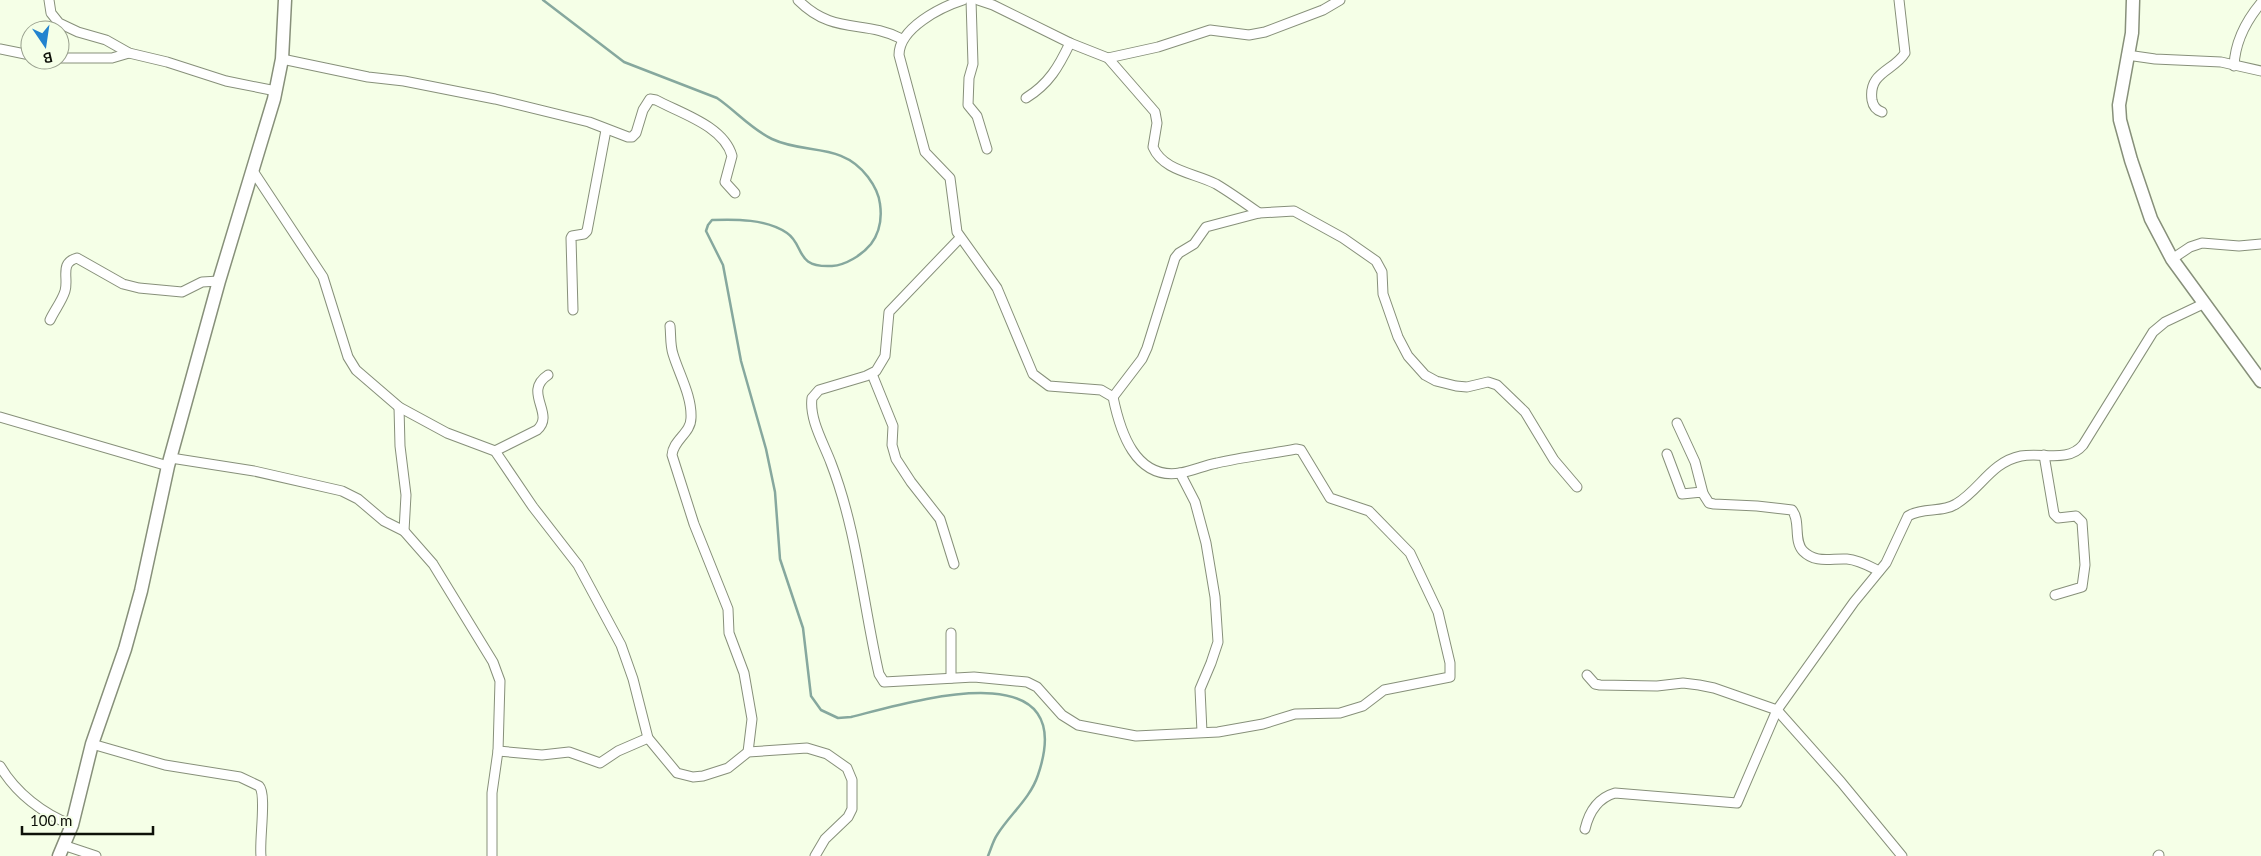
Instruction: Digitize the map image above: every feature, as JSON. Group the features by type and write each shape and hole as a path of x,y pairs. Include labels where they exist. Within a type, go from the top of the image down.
{"street":[{"path":"49,0 52,13 59,24 106,40 129,53 167,62 226,81 276,92"},
{"path":"96,856 61,851 72,825 92,744 125,649 141,591 170,462 219,281 276,92 282,59 285,0"},
{"path":"798,0 824,20 884,32 902,39"},
{"path":"960,238 889,312 884,356 881,364 872,374 817,391 812,398 811,405 840,492 862,582 879,674 885,683 988,677 1027,682 1044,692 1062,715 1086,729 1136,736 1232,730 1263,724 1295,714 1340,712 1356,709 1384,690 1446,678 1452,674 1438,612 1410,553 1369,511 1330,498 1301,450 1296,449 1255,455 1180,473 1153,470 1135,455 1123,433 1113,397 1101,390 1049,386 1033,374 997,288 960,238 955,221 950,178 923,148 899,55 899,45 902,39 935,10 963,0"},
{"path":"971,0 973,64 968,78 968,105 976,116 987,149"},
{"path":"978,0 993,5 1070,43 1108,58 1155,112 1157,123 1153,147 1159,157 1170,166 1222,188 1259,213"},
{"path":"1108,58 1158,47 1210,30 1249,35 1265,32 1323,10 1340,0"},
{"path":"1882,112 1874,107 1872,101 1873,85 1879,75 1905,53 1899,0"},
{"path":"2133,0 2132,33 2127,54 2120,105 2120,120 2151,219 2172,259 2202,304 2261,381"},
{"path":"2234,66 2234,54 2246,23 2261,3"},
{"path":"1026,98 1037,91 1053,74 1070,43"},
{"path":"0,49 20,53"},
{"path":"70,58 112,58 129,53"},
{"path":"2127,54 2155,59 2221,62 2261,71"},
{"path":"282,59 368,77 404,81 484,96 554,113 632,137 646,103 650,99 656,100 710,128 724,140 732,156 725,182 735,193"},
{"path":"573,310 571,238 588,231 606,130"},
{"path":"253,171 323,276 351,364 371,385 399,407 448,433 495,452 533,507 587,578 620,645 633,679 648,738 677,773 693,777 728,768 748,752 817,749 835,758 847,768 852,780 852,809 848,817 825,839 815,856"},
{"path":"1113,397 1142,359 1148,348 1179,253 1194,244 1206,227 1259,213 1294,211 1343,238 1376,262 1382,272 1384,294 1390,318 1408,356 1425,375 1436,381 1466,386 1488,382 1497,385 1525,412 1554,460 1577,487"},
{"path":"2172,259 2202,243 2239,246 2261,244"},
{"path":"50,320 64,292 66,264 69,260 77,258 123,284 139,288 182,292 202,282 219,281"},
{"path":"1585,829 1593,809 1602,799 1615,792 1737,803 1777,710 1854,602 1889,559 1903,523 1908,516 1913,513 1940,510 1957,504 2004,462 2020,456 2071,454 2080,449 2153,332 2165,322 2202,304"},
{"path":"670,326 672,352 692,415 691,423 675,445 672,455 694,524 728,609 730,637 744,673 752,719 748,752"},
{"path":"872,374 892,426 892,445 896,459 911,482 940,519 954,564"},
{"path":"495,452 542,426 543,416 537,389 542,380 548,375"},
{"path":"399,407 400,446 406,495 404,531"},
{"path":"0,417 170,462 254,471 330,487 358,499 384,521 404,531 433,564 498,673 501,691 498,751 492,793 492,856"},
{"path":"1677,423 1695,462 1703,493 1709,503 1792,510 1796,516 1801,548 1809,556 1824,560 1853,560 1880,572"},
{"path":"1668,454 1682,494 1703,493"},
{"path":"2044,455 2054,514 2058,518 2076,516 2082,522 2085,565 2082,587 2055,595"},
{"path":"1180,473 1195,502 1215,598 1218,642 1212,663 1200,689 1202,732"},
{"path":"951,633 951,678"},
{"path":"1587,675 1596,684 1600,685 1626,686 1683,683 1714,688 1777,710 1848,789 1902,856"},
{"path":"498,751 542,755 569,752 600,763 625,747 648,738"},
{"path":"92,744 165,765 240,777 259,786 264,796 260,837 262,856"},
{"path":"0,766 16,789 48,814 72,825"}],"waterway":[{"path":"543,0 624,62 717,98 757,130 772,139 785,144 835,154 847,159 858,166 874,186 879,197 881,209 880,225 876,235 863,252 848,262 837,265 820,266 811,263 806,260 793,238 787,233 779,228 760,222 712,220 706,231 723,265 741,361 766,449 775,492 780,559 803,628 811,696 821,710 838,718 851,717 912,702 983,693 1014,697 1035,711 1045,736 1038,775 1030,792 997,835 988,856"}]}
